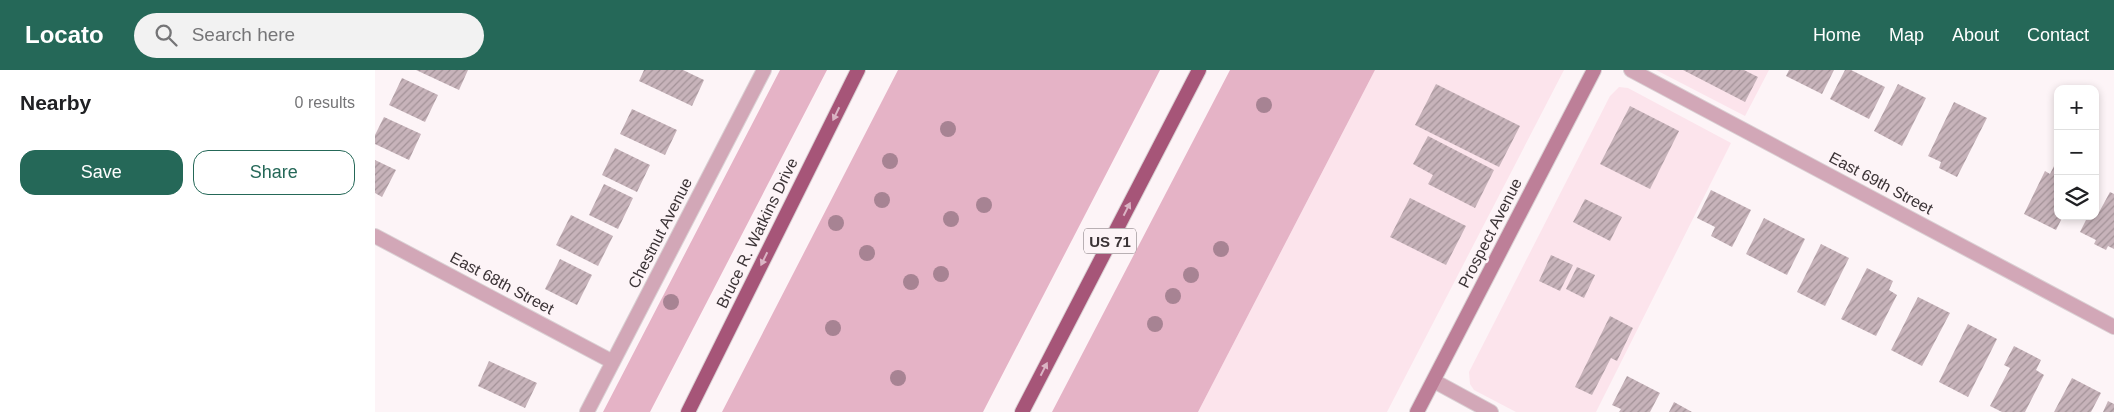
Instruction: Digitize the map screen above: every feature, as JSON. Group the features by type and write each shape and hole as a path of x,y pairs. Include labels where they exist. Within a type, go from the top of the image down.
{"highway":[{"name":"Bruce R. Watkins Drive","path":"688,412 858,70"},
{"name":"US 71","path":"1022,412 1199,70"}],"main road":[{"name":"Prospect Avenue","path":"1417,412 1594,70"}],"street":[{"name":"Chestnut Avenue","path":"587,412 764,70"},
{"name":"East 69th Street","path":"1631,70 2114,327"},
{"name":"East 68th Street","path":"375,236 613,362"},
{"path":"1434,380 1491,412"}],"shaded area":[{"path":"780,70 827,70 650,412 603,412"},
{"path":"898,70 1160,70 983,412 722,412"},
{"path":"1230,70 1375,70 1198,412 1052,412"},
{"path":"1375,70 1564,70 1387,412 1198,412"},
{"path":"1656,70 1769,70 1745,116"},
{"path":"1619,87 1628,88 1731,143 1596,412 1516,412 1474,390 1470,384 1469,372 1610,96"}],"building":[{"path":"416,70 468,70 459,90"},
{"path":"644,70 683,70 704,80 692,106 639,81"},
{"path":"1683,70 1744,70 1758,77 1745,102"},
{"path":"1789,70 1834,70 1822,94 1786,76"},
{"path":"1845,70 1851,70 1885,87 1869,119 1830,99"},
{"path":"402,78 438,95 425,122 389,105"},
{"path":"1436,84 1520,126 1499,167 1415,125"},
{"path":"1898,84 1926,98 1902,146 1874,131"},
{"path":"1954,102 1987,118 1957,177 1939,168 1941,162 1928,156"},
{"path":"1630,106 1679,131 1650,189 1600,164"},
{"path":"632,109 677,130 665,155 620,134"},
{"path":"384,117 421,134 409,160 375,144 375,135"},
{"path":"1428,136 1494,170 1475,208 1428,184 1433,175 1413,164"},
{"path":"615,148 650,165 637,192 602,175"},
{"path":"375,160 396,170 382,197 375,193"},
{"path":"2054,166 2054,220 2061,220 2056,230 2024,214 2045,171 2050,174"},
{"path":"604,184 633,198 618,229 589,215"},
{"path":"1711,190 1751,210 1732,247 1711,236 1715,227 1697,218"},
{"path":"2110,192 2114,194 2114,249 2108,246 2106,250 2094,244 2096,240 2080,232 2086,220 2099,220 2099,212"},
{"path":"1410,198 1466,226 1446,265 1390,237"},
{"path":"1585,199 1622,217 1610,241 1573,222"},
{"path":"571,215 613,236 598,266 556,245"},
{"path":"1764,218 1805,239 1787,275 1746,254"},
{"path":"1821,244 1849,258 1825,306 1797,292"},
{"path":"1551,255 1573,265 1560,291 1539,281"},
{"path":"560,259 592,275 577,305 545,289"},
{"path":"1577,267 1595,275 1584,298 1566,289"},
{"path":"1867,268 1893,281 1889,290 1897,295 1876,336 1841,319"},
{"path":"1918,297 1950,313 1922,366 1891,350"},
{"path":"1610,316 1633,328 1617,361 1611,358 1592,395 1575,387"},
{"path":"1968,324 1997,339 1968,397 1939,382"},
{"path":"2014,346 2041,360 2036,370 2044,375 2025,412 2002,412 1990,406 2010,368 2004,365"},
{"path":"489,361 537,383 525,408 478,386"},
{"path":"1627,376 1660,393 1650,412 1619,412 1621,409 1612,405"},
{"path":"2072,378 2101,393 2091,412 2054,412"},
{"path":"2108,401 2114,404 2114,412 2103,412"},
{"path":"1674,402 1692,412 1669,412"}]}
